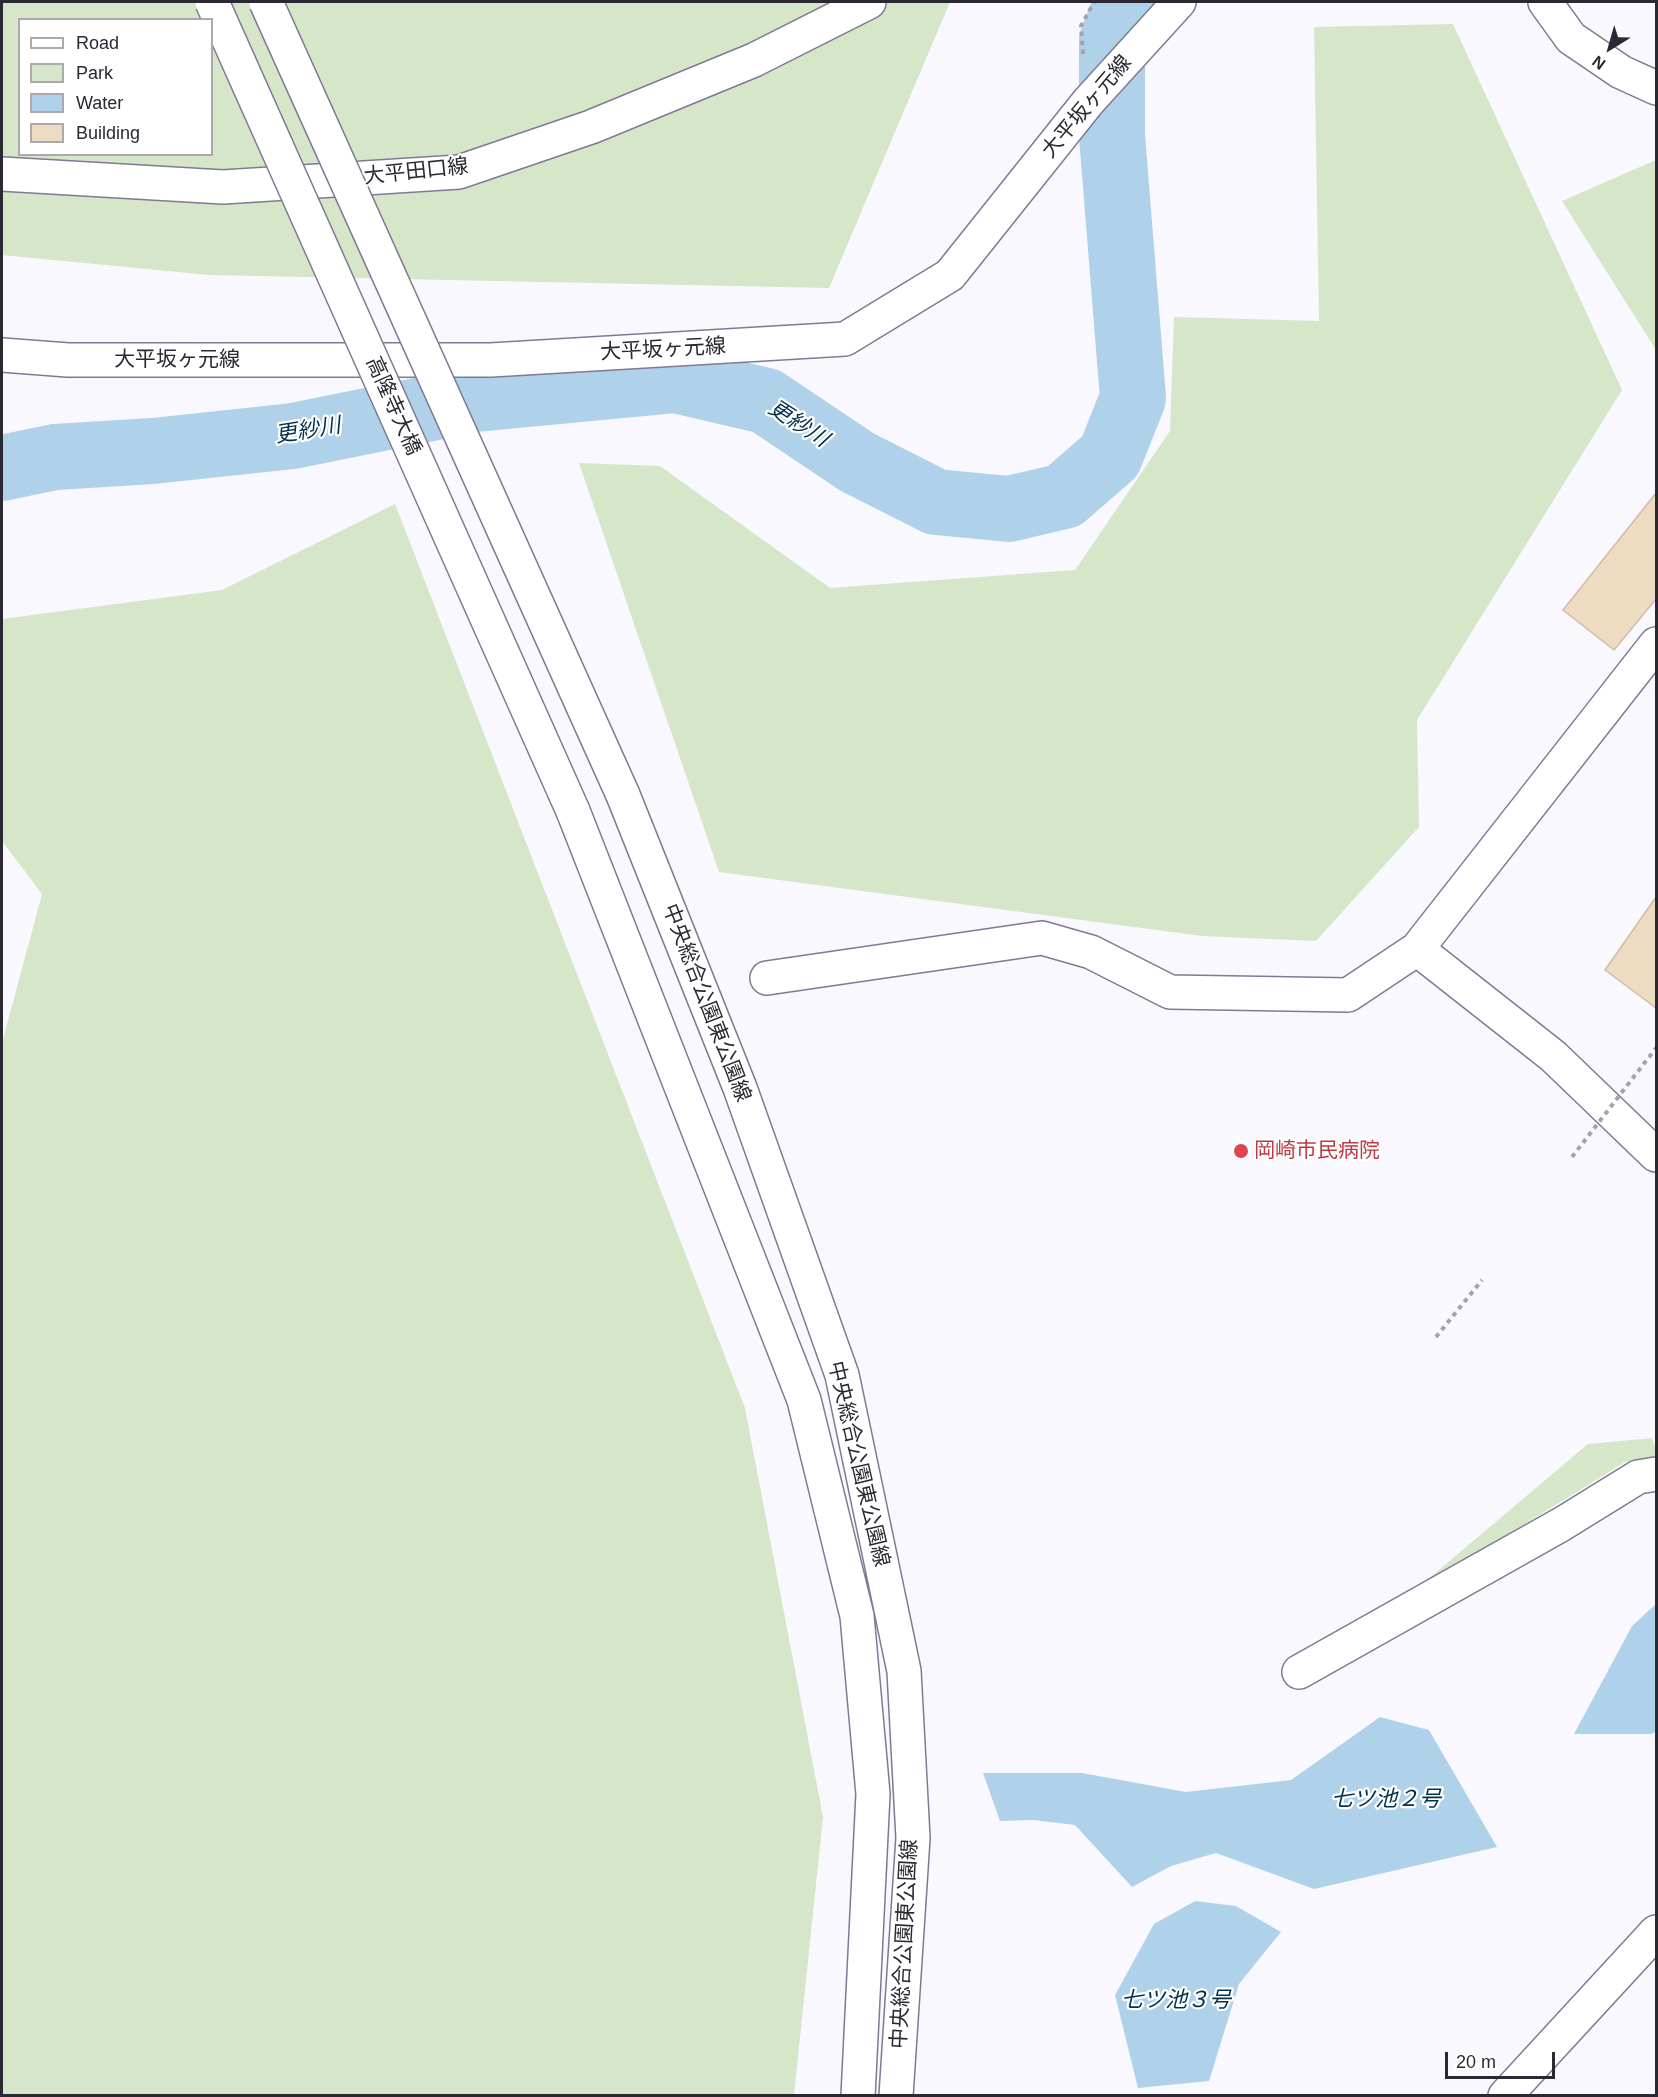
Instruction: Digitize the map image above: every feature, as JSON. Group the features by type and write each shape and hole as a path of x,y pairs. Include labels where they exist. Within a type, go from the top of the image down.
{"street":[{"name":"高隆寺大橋","path":"212,2 573,811 804,1400 857,1616 873,1794 858,2096"},
{"name":"中央総合公園東公園線","path":"266,2 623,795 740,1088 842,1376 904,1671 913,1838 896,2096"},
{"name":"大平田口線","path":"3,179 223,187 459,172 591,127 754,60 868,2"},
{"name":"大平坂ヶ元線","path":"2,355 68,360 490,360 845,339 950,275 1088,102 1179,2"},
{"path":"1545,2 1571,38 1622,72 1656,88"},
{"path":"767,978 1042,938 1091,952 1170,992 1348,995 1417,949 1656,644"},
{"path":"1417,949 1553,1056 1656,1155"},
{"path":"1299,1672 1562,1524 1638,1477 1656,1474"},
{"path":"1505,2096 1656,1932"}],"path":[{"path":"1572,1157 1656,1048"},
{"path":"1436,1337 1482,1280"}],"green space":[{"path":"2,2 950,2 829,288 209,275 2,255"},
{"path":"1453,24 1622,390 1417,720 1419,827 1316,941 1202,936 719,872 579,463 660,466 830,588 1075,570 1170,431 1174,317 1319,321 1314,27"},
{"path":"1656,160 1656,350 1562,201"},
{"path":"395,504 745,1408 823,1817 794,2095 2,2095 2,1043 42,894 2,841 2,619 222,590"},
{"path":"1652,1438 1656,1458 1625,1462 1408,1596 1588,1444"}],"water":[{"path":"1656,1604 1656,1732 1651,1734 1574,1734 1632,1626"},
{"name":"七ツ池２号","path":"1380,1717 1429,1730 1497,1847 1314,1889 1216,1853 1171,1866 1132,1887 1075,1825 1033,1820 1000,1821 983,1773 1082,1773 1186,1792 1291,1780"},
{"name":"七ツ池３号","path":"1195,1901 1236,1906 1281,1932 1239,1984 1209,2081 1138,2088 1115,1995 1154,1924"}],"building":[{"path":"1656,493 1656,599 1614,650 1563,610"},
{"path":"1656,897 1656,1008 1605,970"}],"waterway":[{"name":"更紗川","path":"2,468 55,457 153,451 293,436 476,399 676,380 766,401 857,462 936,502 1009,509 1064,496 1110,456 1133,398 1112,136 1112,40 1127,2"}],"place":[{"name":"岡崎市民病院","path":"1241,1151"}]}
